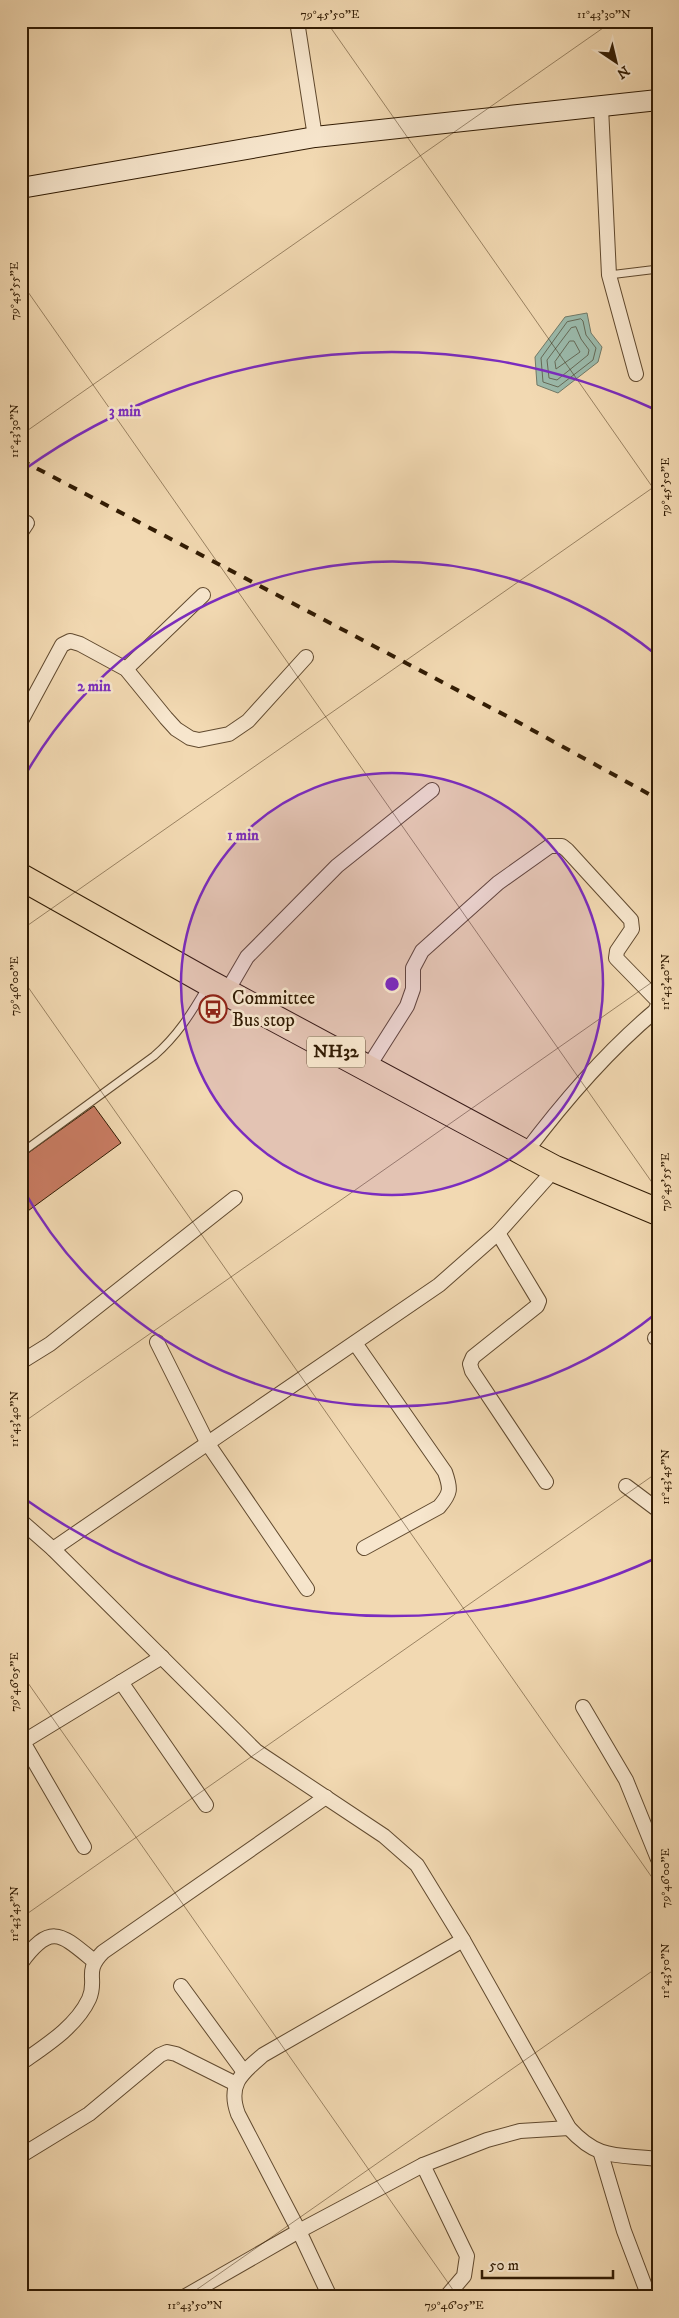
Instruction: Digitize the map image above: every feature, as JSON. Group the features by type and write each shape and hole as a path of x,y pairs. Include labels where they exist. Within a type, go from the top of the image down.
{"highway":[{"name":"NH32","path":"21,877 217,988 555,1169 658,1212"}],"main road":[{"path":"21,188 315,137 658,100"}],"street":[{"path":"297,21 315,137"},
{"path":"601,107 608,275 636,374"},
{"path":"126,669 203,595"},
{"path":"21,720 62,645 70,641 80,644 126,669 176,729 190,738 199,740 229,734 238,729 248,721 306,657"},
{"path":"217,988 337,866 432,790"},
{"path":"367,1070 407,1006 413,989 413,968 422,951 498,883 550,846 562,846 567,850 631,920 632,929 617,951 616,958 658,1001"},
{"path":"525,1153 562,1103 624,1036 655,1011 658,1005"},
{"path":"53,1549 439,1285 498,1234 555,1169"},
{"path":"21,1362 50,1344 235,1198"},
{"path":"498,1234 539,1301 537,1306 473,1357 470,1364 472,1371 546,1482"},
{"path":"157,1342 208,1444 306,1589"},
{"path":"355,1343 445,1472 450,1485 448,1497 439,1507 364,1548"},
{"path":"626,1486 658,1510"},
{"path":"21,1521 53,1549 256,1751 384,1836 417,1865 463,1940 569,2128 582,2143 602,2154 658,2159"},
{"path":"84,1847 22,1743 162,1658"},
{"path":"121,1682 206,1805"},
{"path":"583,1707 626,1780 658,1859"},
{"path":"21,2063 70,2025 81,2011 89,1998 92,1987 92,1967 94,1961 103,1952 326,1797"},
{"path":"22,1960 34,1945 56,1936 66,1938 94,1961"},
{"path":"330,2297 299,2231 238,2114 233,2094 236,2084 244,2072 264,2055 463,1940"},
{"path":"182,1986 244,2072"},
{"path":"22,2154 89,2114 160,2055 167,2052 176,2054 236,2084"},
{"path":"184,2297 299,2231 423,2165 487,2140 520,2131 569,2128"},
{"path":"602,2154 624,2231 649,2297"},
{"path":"423,2165 467,2256 464,2276 446,2297"}],"lane":[{"path":"608,275 658,269"},
{"path":"21,1153 118,1084 172,1040 217,988"}],"water":[{"path":"587,313 591,333 602,347 598,362 558,393 537,385 535,357 565,317"}],"building":[{"path":"94,1106 121,1143 21,1216 21,1158"}],"railway":[{"path":"21,460 516,721 658,799"}],"place":[{"name":"Committee Bus stop","path":"213,1009"}]}
